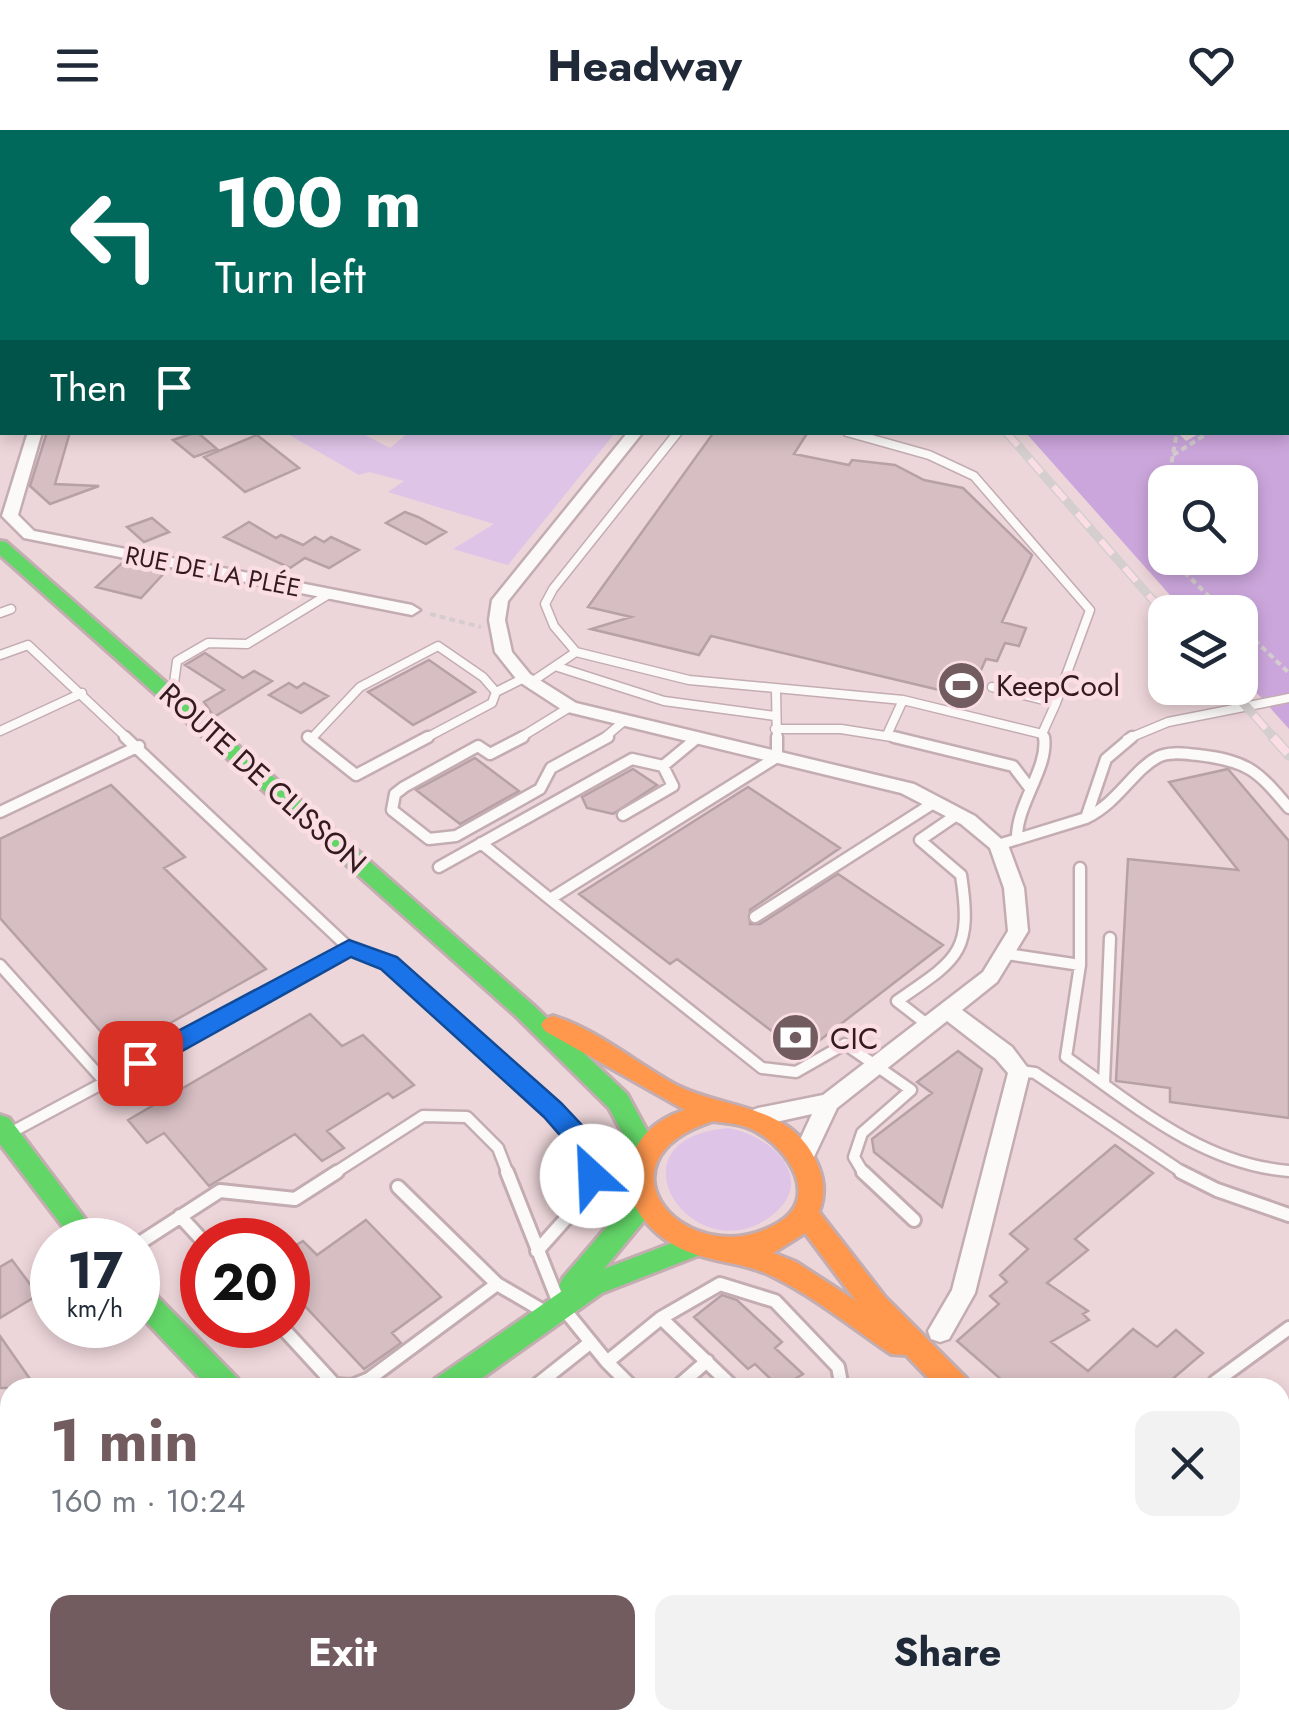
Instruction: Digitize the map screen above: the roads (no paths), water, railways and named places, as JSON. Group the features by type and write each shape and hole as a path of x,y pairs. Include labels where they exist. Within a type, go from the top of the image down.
{"main road":[{"name":"ROUTE DE CLISSON","path":"0,546 525,1011 618,1101 645,1150 668,1126 712,1111"},
{"name":"ROUTE DE CLISSON","path":"525,1011 670,1094 712,1111 758,1118 792,1139 804,1154"},
{"path":"4,1130 71,1218"},
{"path":"645,1150 639,1168 643,1203 671,1235 693,1246"},
{"path":"741,1251 766,1244 788,1231 804,1212 811,1174 804,1154"},
{"path":"552,1307 643,1203"},
{"path":"804,1212 824,1242 924,1358 946,1378"},
{"path":"459,1378 552,1307 648,1255 693,1246 741,1251 787,1270 924,1358"},
{"path":"160,1321 212,1378"}],"street":[{"name":"RUE DE LA PLÉE","path":"34,435 10,516 29,535 412,610"},
{"path":"634,435 500,600 496,628 508,665 570,706 907,788 1007,842 1018,931 990,977 829,1102 758,1118"},
{"path":"938,1019 1004,1053 1019,1071 963,1293 940,1332"},
{"path":"804,1154 829,1102"}],"lane":[{"path":"676,435 544,604 554,626 576,652 689,680 903,700 1042,734 1046,740 1044,753 1007,842"},
{"path":"858,435 929,455 974,476 1090,610 1042,734"},
{"path":"172,698 176,660 208,643 247,644 329,594"},
{"path":"0,613 10,609"},
{"path":"0,655 28,644 349,948 389,963 552,1110 584,1144 592,1176 579,1204 537,1251"},
{"path":"438,646 483,677 496,692 492,704 356,776 308,737 360,687 438,646"},
{"path":"496,692 558,667 576,652"},
{"path":"558,667 596,682 682,704 776,716"},
{"path":"992,687 1056,704"},
{"path":"550,899 777,757 776,691"},
{"path":"0,730 82,693"},
{"path":"1086,818 1105,761 1120,742 1166,725 1289,698"},
{"path":"887,735 903,700"},
{"path":"570,706 562,716 490,754 478,746 404,787 396,794 392,810 429,838 456,836 540,790 550,768 616,732 624,721"},
{"path":"775,730 841,729 887,735 1013,766 1029,788"},
{"path":"664,766 697,738"},
{"path":"0,812 139,746"},
{"path":"1007,842 1110,807 1158,757 1181,752 1239,760 1260,774 1289,808"},
{"path":"439,867 632,759 664,766"},
{"path":"623,815 673,786 664,766"},
{"path":"755,918 936,801"},
{"path":"938,1019 897,1001 946,967 960,945 968,920 961,876 941,853 920,840 958,814"},
{"path":"481,843 762,1068 781,1077 800,1074 845,1044 911,1090 862,1134 854,1156 868,1181 914,1220"},
{"path":"1080,868 1080,964 1066,1057 1186,1138 1235,1162 1289,1171"},
{"path":"1104,1083 1110,938"},
{"path":"4,1130 104,1082 349,948"},
{"path":"1007,954 1080,964"},
{"path":"0,965 104,1082"},
{"path":"1019,1071 1035,1073 1188,1180 1227,1198 1289,1215"},
{"path":"160,1229 220,1191 295,1199 423,1116 466,1117 498,1148 537,1251 552,1307"},
{"path":"398,1187 497,1284 552,1307 591,1342 622,1378"},
{"path":"369,1378 497,1284"},
{"path":"607,1362 661,1318 720,1284 774,1301 838,1367 840,1378"},
{"path":"661,1318 724,1378"},
{"path":"1220,1378 1289,1328"},
{"path":"546,1378 591,1342"},
{"path":"301,1348 329,1378"},
{"path":"688,1378 707,1362"}],"railway":[{"path":"1009,435 1148,595"},
{"path":"1245,705 1275,739"},
{"path":"1273,737 1289,755"}],"place":[{"name":"KeepCool","path":"961,685"},
{"name":"CIC","path":"795,1038"}]}
